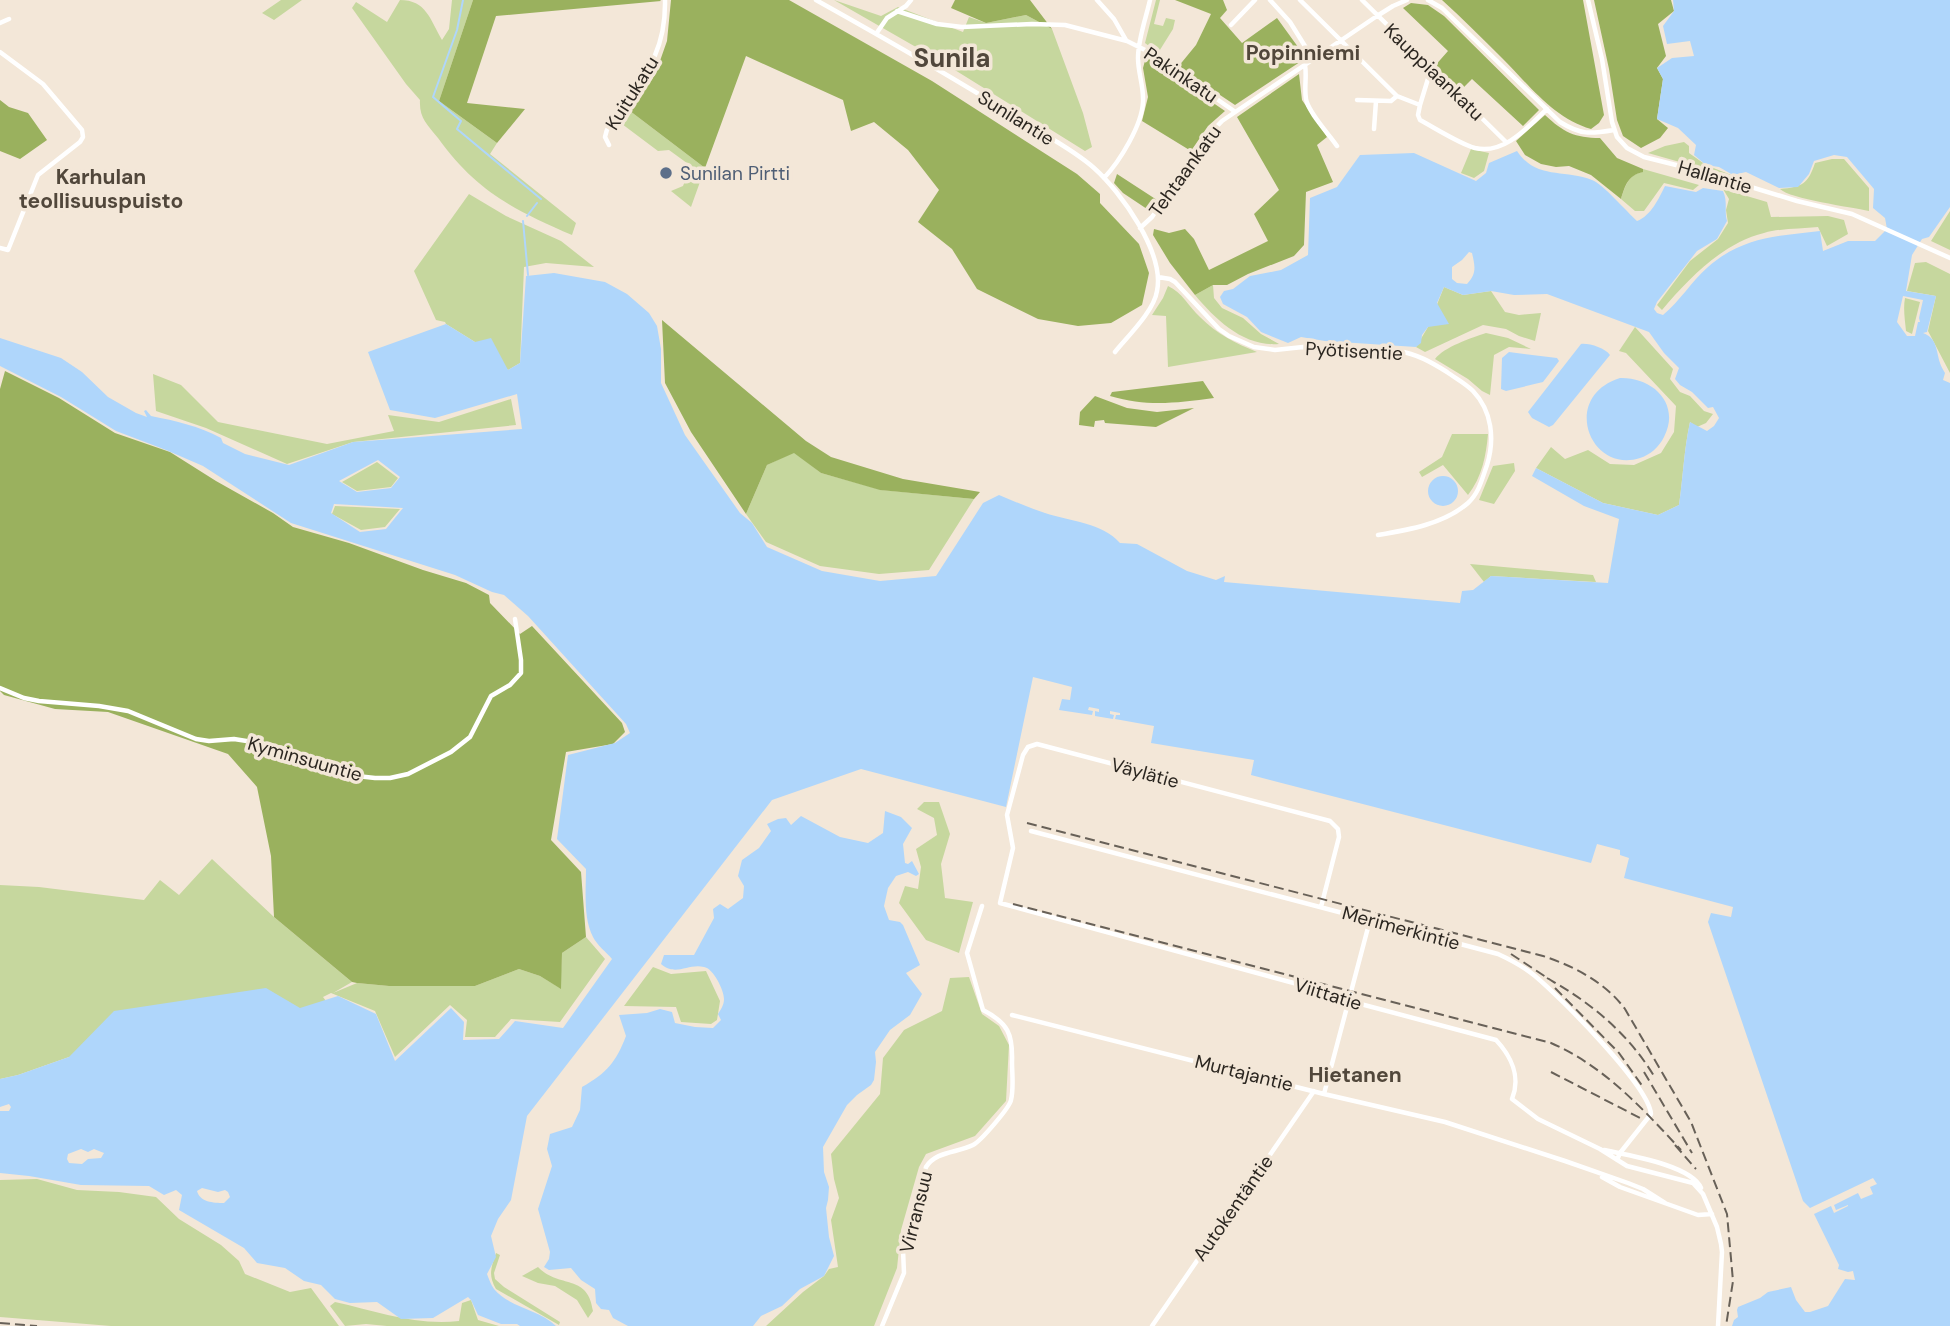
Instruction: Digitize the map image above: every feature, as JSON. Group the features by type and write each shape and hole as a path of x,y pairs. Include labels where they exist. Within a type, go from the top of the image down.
{"street":[{"name":"Kuitukatu","path":"609,145 605,137 608,127 654,62 664,32 665,0"},
{"name":"Sunilantie","path":"816,0 938,69 1084,160 1104,178 1140,228"},
{"path":"876,34 887,18 911,0"},
{"path":"1097,0 1114,19 1127,41"},
{"path":"1104,178 1118,160 1140,117 1143,92 1138,58 1150,0"},
{"path":"1231,25 1255,0"},
{"path":"1270,0 1290,22 1313,59"},
{"path":"1300,0 1397,96 1420,105"},
{"name":"Kauppiaankatu","path":"1362,0 1506,143"},
{"name":"Tehtaankatu","path":"1140,228 1152,217 1211,130 1234,111 1377,16 1407,0"},
{"path":"1428,0 1442,8 1560,122 1589,134 1614,130 1602,59 1588,0"},
{"name":"Pakinkatu","path":"897,11 937,24 962,27 1065,25 1127,41 1234,111"},
{"path":"0,23 9,19"},
{"path":"0,52 43,84 82,130 83,136 80,142 38,175 8,250 0,248"},
{"path":"1305,65 1307,104 1338,146"},
{"path":"1431,69 1420,105 1420,120 1475,148 1484,149 1506,143 1517,137 1547,109"},
{"path":"1357,100 1391,101 1397,96"},
{"path":"1374,129 1376,101"},
{"name":"Hallantie","path":"1614,130 1621,143 1637,155 1797,201 1838,210 1877,224 1950,258"},
{"path":"1115,352 1155,299 1157,292 1158,277 1153,251 1140,228"},
{"name":"Pyötisentie","path":"1158,277 1175,282 1219,329 1254,347 1275,350 1303,346 1410,353 1434,364 1473,391 1487,414 1492,434 1488,460 1476,493 1467,504 1444,518 1378,535"},
{"name":"Kyminsuuntie","path":"0,688 39,701 99,706 128,712 196,739 234,739 265,744 304,755 348,775 390,778 408,774 451,752 470,737 491,696 510,685 521,673 522,660 515,619"},
{"name":"Väylätie","path":"1000,903 1013,848 1007,815 1023,755 1028,747 1037,744 1330,821 1338,829 1339,837 1321,907"},
{"name":"Merimerkintie","path":"1031,831 1498,954 1533,974 1549,989 1617,1059 1639,1088 1651,1114 1617,1160"},
{"name":"Viittatie","path":"1000,903 1496,1040 1513,1063 1516,1090 1512,1099 1538,1119 1600,1149 1627,1166 1693,1183 1703,1194"},
{"name":"Virransuu","path":"882,1326 904,1273 903,1250 926,1167 931,1159 974,1144 982,1138 1012,1101 1013,1042 998,1018 983,1010 967,953 982,906"},
{"path":"1324,1094 1370,920"},
{"name":"Murtajantie","path":"1012,1015 1445,1122 1565,1160 1595,1173"},
{"name":"Autokentäntie","path":"1152,1326 1314,1091"},
{"name":"Viittatie","path":"1600,1149 1647,1158 1690,1175 1699,1183 1717,1227 1722,1252 1718,1326"},
{"path":"1595,1173 1620,1188 1698,1215 1712,1214"},
{"path":"1595,1173 1643,1189 1665,1203"}],"green space":[{"path":"281,0 302,0 274,20 262,13"},
{"path":"400,0 422,7 442,40 449,29 452,0 473,0 439,101 497,143 490,154 576,223 572,235 514,207 482,185 452,156 427,125 422,116 420,100 352,8 356,2 387,22"},
{"path":"473,0 661,1 496,16 467,103 525,109 497,143 439,101"},
{"path":"671,0 789,0 932,81 1077,174 1100,194 1100,203 1139,244 1149,273 1142,305 1111,323 1078,326 1038,319 977,289 952,249 918,222 939,190 908,150 874,122 851,131 843,100 746,56 705,168 630,111 655,75 667,41"},
{"path":"834,0 881,16 898,7 963,32 969,17 986,23 1026,15 1052,29 1083,113 1092,147 1085,151 942,62"},
{"path":"955,0 1030,0 1052,29 1026,15 986,23 951,8"},
{"path":"1156,0 1160,0 1154,24 1163,26 1166,18 1175,20 1173,29 1158,53 1145,43"},
{"path":"1175,0 1223,0 1227,10 1220,18 1242,43 1277,18 1306,58 1235,105 1178,67 1196,45 1211,14"},
{"path":"1442,0 1583,0 1604,115 1599,123 1591,129 1553,109"},
{"path":"1594,0 1671,0 1674,11 1658,24 1666,56 1657,68 1663,79 1657,119 1668,128 1660,138 1641,148 1623,136 1617,120"},
{"path":"1411,3 1428,5 1444,16 1539,110 1523,126 1472,79 1459,92 1433,68 1448,51 1403,8"},
{"path":"1146,57 1225,111 1208,126 1191,151 1142,121 1148,97 1143,68"},
{"path":"1299,74 1302,100 1327,137 1317,145 1333,182 1306,192 1304,245 1294,256 1227,285 1213,285 1195,295 1170,263 1153,235 1154,229 1169,233 1185,229 1194,239 1209,270 1268,241 1254,214 1279,190 1237,117"},
{"path":"0,100 9,107 28,113 47,140 20,159 0,151"},
{"path":"630,111 705,168 691,207 671,191 683,186 691,166 669,150 658,151 622,124"},
{"path":"1545,115 1570,133 1600,138 1617,158 1643,169 1643,172 1631,178 1621,199 1591,175 1569,166 1541,164 1525,155 1516,141"},
{"path":"1684,142 1689,146 1689,153 1706,165 1731,175 1648,153"},
{"path":"1471,149 1489,153 1484,171 1474,178 1461,173"},
{"path":"1844,159 1869,188 1869,211 1808,199 1780,189 1803,183 1810,176 1815,163"},
{"path":"1643,169 1699,185 1693,190 1664,183 1644,211 1635,211 1621,199 1630,179"},
{"path":"1117,174 1157,200 1150,211 1123,193 1114,183"},
{"path":"1723,189 1767,202 1771,217 1828,216 1844,220 1848,234 1827,246 1818,227 1777,230 1749,238 1708,263 1662,310 1657,305 1690,261 1718,239 1728,223 1726,210 1729,199"},
{"path":"469,194 506,216 561,241 594,267 546,263 524,267 520,363 508,370 475,342 445,322 436,320 414,271"},
{"path":"1950,211 1950,250 1931,241"},
{"path":"1926,262 1950,274 1950,373 1928,331 1936,296 1907,291 1915,263"},
{"path":"1213,285 1214,298 1222,308 1243,318 1261,334 1279,344 1254,341 1232,330 1212,314 1195,295"},
{"path":"1168,286 1213,328 1257,352 1168,367 1166,316 1152,315"},
{"path":"1444,287 1463,295 1491,291 1505,312 1519,315 1541,313 1535,341 1506,329 1483,325 1425,352 1416,347 1428,327"},
{"path":"1905,298 1920,302 1912,334 1906,331"},
{"path":"662,320 806,441 831,457 903,479 980,492 974,499 880,490 821,473 794,453 767,465 746,514 691,432 665,383"},
{"path":"1635,327 1673,369 1670,379 1680,392 1690,396 1704,411 1713,414 1706,423 1697,427 1690,422 1679,505 1658,515 1603,503 1536,468 1551,447 1565,459 1588,450 1610,464 1634,465 1661,453 1674,432 1676,406 1626,353 1619,351"},
{"path":"1486,333 1508,338 1531,349 1509,347 1494,355 1490,395 1435,359 1451,347"},
{"path":"5,371 59,398 115,433 170,452 293,527 466,583 489,595 490,603 520,634 532,626 622,723 625,732 613,744 566,752 551,840 581,872 586,937 562,953 561,989 540,976 519,969 475,986 389,986 352,982 274,917 271,856 257,787 228,754 108,712 55,709 4,695 0,691 0,389"},
{"path":"153,374 181,385 218,422 327,444 394,431 388,415 439,422 511,399 516,425 353,442 287,464 206,428 156,411"},
{"path":"1203,381 1214,398 1149,403 1110,396 1112,392"},
{"path":"1095,396 1127,408 1157,412 1194,408 1156,427 1105,423 1104,420 1095,421 1094,427 1079,425 1080,412"},
{"path":"1452,434 1488,434 1482,466 1468,495 1443,465 1422,477 1419,472 1442,457"},
{"path":"794,452 821,473 882,490 974,499 929,570 879,574 820,566 766,542 746,514 767,465"},
{"path":"377,462 398,478 391,487 357,491 342,482"},
{"path":"1514,463 1515,471 1494,504 1479,500 1493,466"},
{"path":"335,506 400,509 385,527 361,530 332,514"},
{"path":"1470,564 1593,575 1596,582 1491,576 1484,582"},
{"path":"924,802 939,802 950,834 941,864 945,898 973,902 959,953 926,940 899,903 905,886 918,889 921,867 916,849 937,835 934,818 917,809"},
{"path":"212,859 274,917 352,982 333,993 357,983 389,986 475,986 519,969 540,976 560,988 562,953 586,937 605,959 560,1022 511,1019 495,1037 465,1037 467,1020 450,1005 395,1057 375,1011 331,993 323,997 326,1001 320,1023 69,1057 0,1079 0,885 144,900 160,880 179,895"},
{"path":"653,967 671,974 706,971 720,1001 717,1020 711,1024 681,1022 676,1007 624,1006"},
{"path":"969,977 982,1014 999,1026 1009,1045 1006,1101 975,1136 926,1154 919,1167 901,1230 897,1268 874,1326 766,1326 829,1269 838,1267 831,1220 839,1198 831,1154 880,1094 883,1058 904,1030 942,1011 950,978"},
{"path":"37,1179 77,1190 156,1197 179,1219 221,1245 239,1261 245,1274 290,1292 311,1288 339,1326 111,1326 0,1317 0,1180"},
{"path":"496,1253 500,1255 494,1273 495,1279 560,1322 559,1325 496,1289 491,1271"},
{"path":"538,1267 546,1274 579,1286 585,1291 593,1311 588,1318 577,1300 555,1286 522,1276"},
{"path":"471,1300 478,1320 499,1326 345,1326 330,1306 335,1302 396,1317 443,1322 459,1321 462,1303"}],"water":[{"path":"1673,0 1950,0 1950,207 1929,237 1922,239 1912,255 1906,291 1936,296 1927,332 1923,333 1933,341 1945,373 1943,380 1950,383 1950,1326 1732,1326 1738,1317 1738,1307 1768,1292 1791,1287 1805,1312 1810,1312 1828,1306 1845,1279 1855,1280 1853,1271 1838,1269 1839,1265 1814,1214 1831,1206 1834,1213 1848,1205 1836,1210 1834,1205 1858,1193 1861,1199 1873,1194 1870,1187 1877,1184 1873,1178 1810,1208 1803,1201 1708,922 1711,913 1731,917 1733,907 1624,878 1629,858 1620,855 1620,850 1597,844 1591,863 1251,775 1254,760 1151,743 1154,726 1115,719 1120,713 1110,711 1110,714 1114,715 1113,719 1095,716 1095,711 1099,712 1099,709 1089,707 1088,710 1093,711 1092,715 1059,710 1062,699 1070,700 1072,687 1033,677 1006,807 861,769 772,800 527,1116 511,1200 498,1219 491,1236 496,1257 487,1274 493,1287 501,1295 556,1326 501,1324 478,1315 468,1297 433,1318 401,1319 377,1302 350,1303 335,1299 321,1285 304,1281 285,1268 257,1263 244,1248 179,1210 182,1195 176,1190 164,1195 149,1186 81,1185 0,1173 0,1111 9,1111 11,1107 9,1104 0,1107 0,1079 69,1057 114,1011 266,988 300,1008 338,996 376,1014 395,1061 451,1008 464,1022 463,1040 499,1039 515,1021 563,1028 612,959 597,943 590,929 586,904 586,869 557,839 568,755 615,743 630,733 626,724 528,616 504,595 455,575 291,523 203,466 116,431 61,397 0,366 0,338 61,358 82,372 108,397 136,413 147,417 144,411 146,410 151,416 187,424 213,434 221,438 223,443 245,454 289,465 353,442 522,429 517,394 435,418 390,410 368,352 446,324 475,342 491,338 508,370 520,363 526,276 554,273 605,282 627,294 649,313 657,326 661,349 661,383 685,435 767,547 822,571 880,581 936,576 983,503 999,495 1039,511 1095,527 1113,536 1120,543 1137,544 1187,571 1216,580 1225,576 1224,582 1460,603 1462,591 1473,590 1491,576 1608,583 1619,519 1584,506 1532,476 1536,468 1603,503 1658,515 1679,505 1690,422 1707,431 1719,418 1713,407 1708,408 1675,379 1679,368 1649,332 1547,294 1514,295 1491,291 1463,295 1444,287 1437,303 1449,324 1428,327 1422,335 1421,343 1416,347 1301,337 1288,343 1261,332 1247,317 1223,304 1220,297 1224,291 1233,289 1250,276 1281,270 1308,255 1310,198 1337,187 1360,155 1414,153 1476,181 1486,173 1489,163 1517,151 1525,160 1542,170 1592,180 1637,221 1650,211 1665,186 1696,192 1703,188 1723,191 1727,221 1717,239 1697,251 1657,302 1654,309 1663,315 1708,267 1734,249 1747,244 1820,231 1823,251 1848,241 1875,241 1887,229 1885,218 1873,208 1874,189 1847,157 1834,155 1814,161 1809,174 1798,187 1779,188 1746,172 1733,175 1719,167 1706,165 1694,155 1696,145 1678,128 1657,119 1663,79 1657,68 1672,58 1694,56 1690,41 1667,44 1663,26 1674,11","holes":["1469,252 1472,253 1474,270 1467,284 1457,283 1452,279 1452,267","1903,296 1923,300 1915,336 1907,336 1897,322","378,460 400,477 391,488 357,492 339,481","334,504 403,508 386,529 360,532 331,513","81,1149 88,1152 94,1149 104,1153 101,1158 88,1159 82,1164 69,1163 68,1154","202,1188 218,1192 225,1190 230,1197 224,1203 216,1203 204,1200 197,1191"]},
{"path":"1581,344 1597,346 1610,355 1549,427 1532,418 1528,412"},
{"path":"1509,352 1557,358 1559,361 1543,382 1506,391 1501,389 1502,358"},
{"path":"1620,378 1643,382 1653,388 1661,395 1669,414 1662,441 1651,453 1640,458 1622,460 1607,455 1596,445 1589,431 1587,416 1591,401 1602,388"},
{"path":"1443,476 1454,480 1458,491 1454,502 1443,506 1432,502 1428,491 1432,480"},
{"path":"885,811 901,817 912,828 903,844 905,863 912,861 919,874 916,876 908,872 896,876 888,888 884,906 889,920 903,925 920,965 906,973 922,994 910,1015 890,1030 875,1052 874,1080 847,1105 823,1147 824,1172 829,1187 826,1208 834,1256 824,1276 800,1289 782,1306 761,1316 753,1326 628,1326 613,1318 609,1310 601,1309 596,1303 595,1289 581,1280 571,1268 549,1270 544,1267 550,1252 538,1209 552,1166 547,1149 550,1134 572,1127 580,1110 582,1087 604,1072 618,1053 626,1036 619,1015 660,1009 672,1012 675,1023 713,1028 721,1020 718,1014 724,995 711,971 698,966 677,970 661,964 664,955 694,955 714,918 713,909 720,904 728,909 743,898 744,886 738,876 742,860 759,848 771,831 767,824 786,818 791,825 801,816 840,837 868,843 883,833"}],"waterway":[{"path":"463,0 457,30 433,97 461,121 457,129 541,199"},
{"path":"527,216 537,203"},
{"path":"523,221 528,275"}],"railway":[{"path":"1027,823 1543,956 1578,970 1599,983 1625,1009 1691,1122 1727,1214 1733,1281 1726,1326"},
{"path":"1013,904 1551,1043 1605,1076 1637,1104 1681,1150"},
{"path":"1511,954 1555,983"},
{"path":"1547,978 1578,997 1607,1020 1644,1060 1654,1076"},
{"path":"1555,988 1619,1053 1643,1087"},
{"path":"1551,1072 1644,1120"},
{"path":"1644,1072 1692,1153"},
{"path":"1675,1145 1696,1169"},
{"path":"0,1323 37,1326"}],"place":[{"name":"Sunilan Pirtti","path":"666,173"}],"district":[{"name":"Popinniemi","path":"1303,53"},
{"name":"Sunila","path":"952,58"},
{"name":"Karhulan teollisuuspuisto","path":"101,189"},
{"name":"Hietanen","path":"1355,1075"}]}
